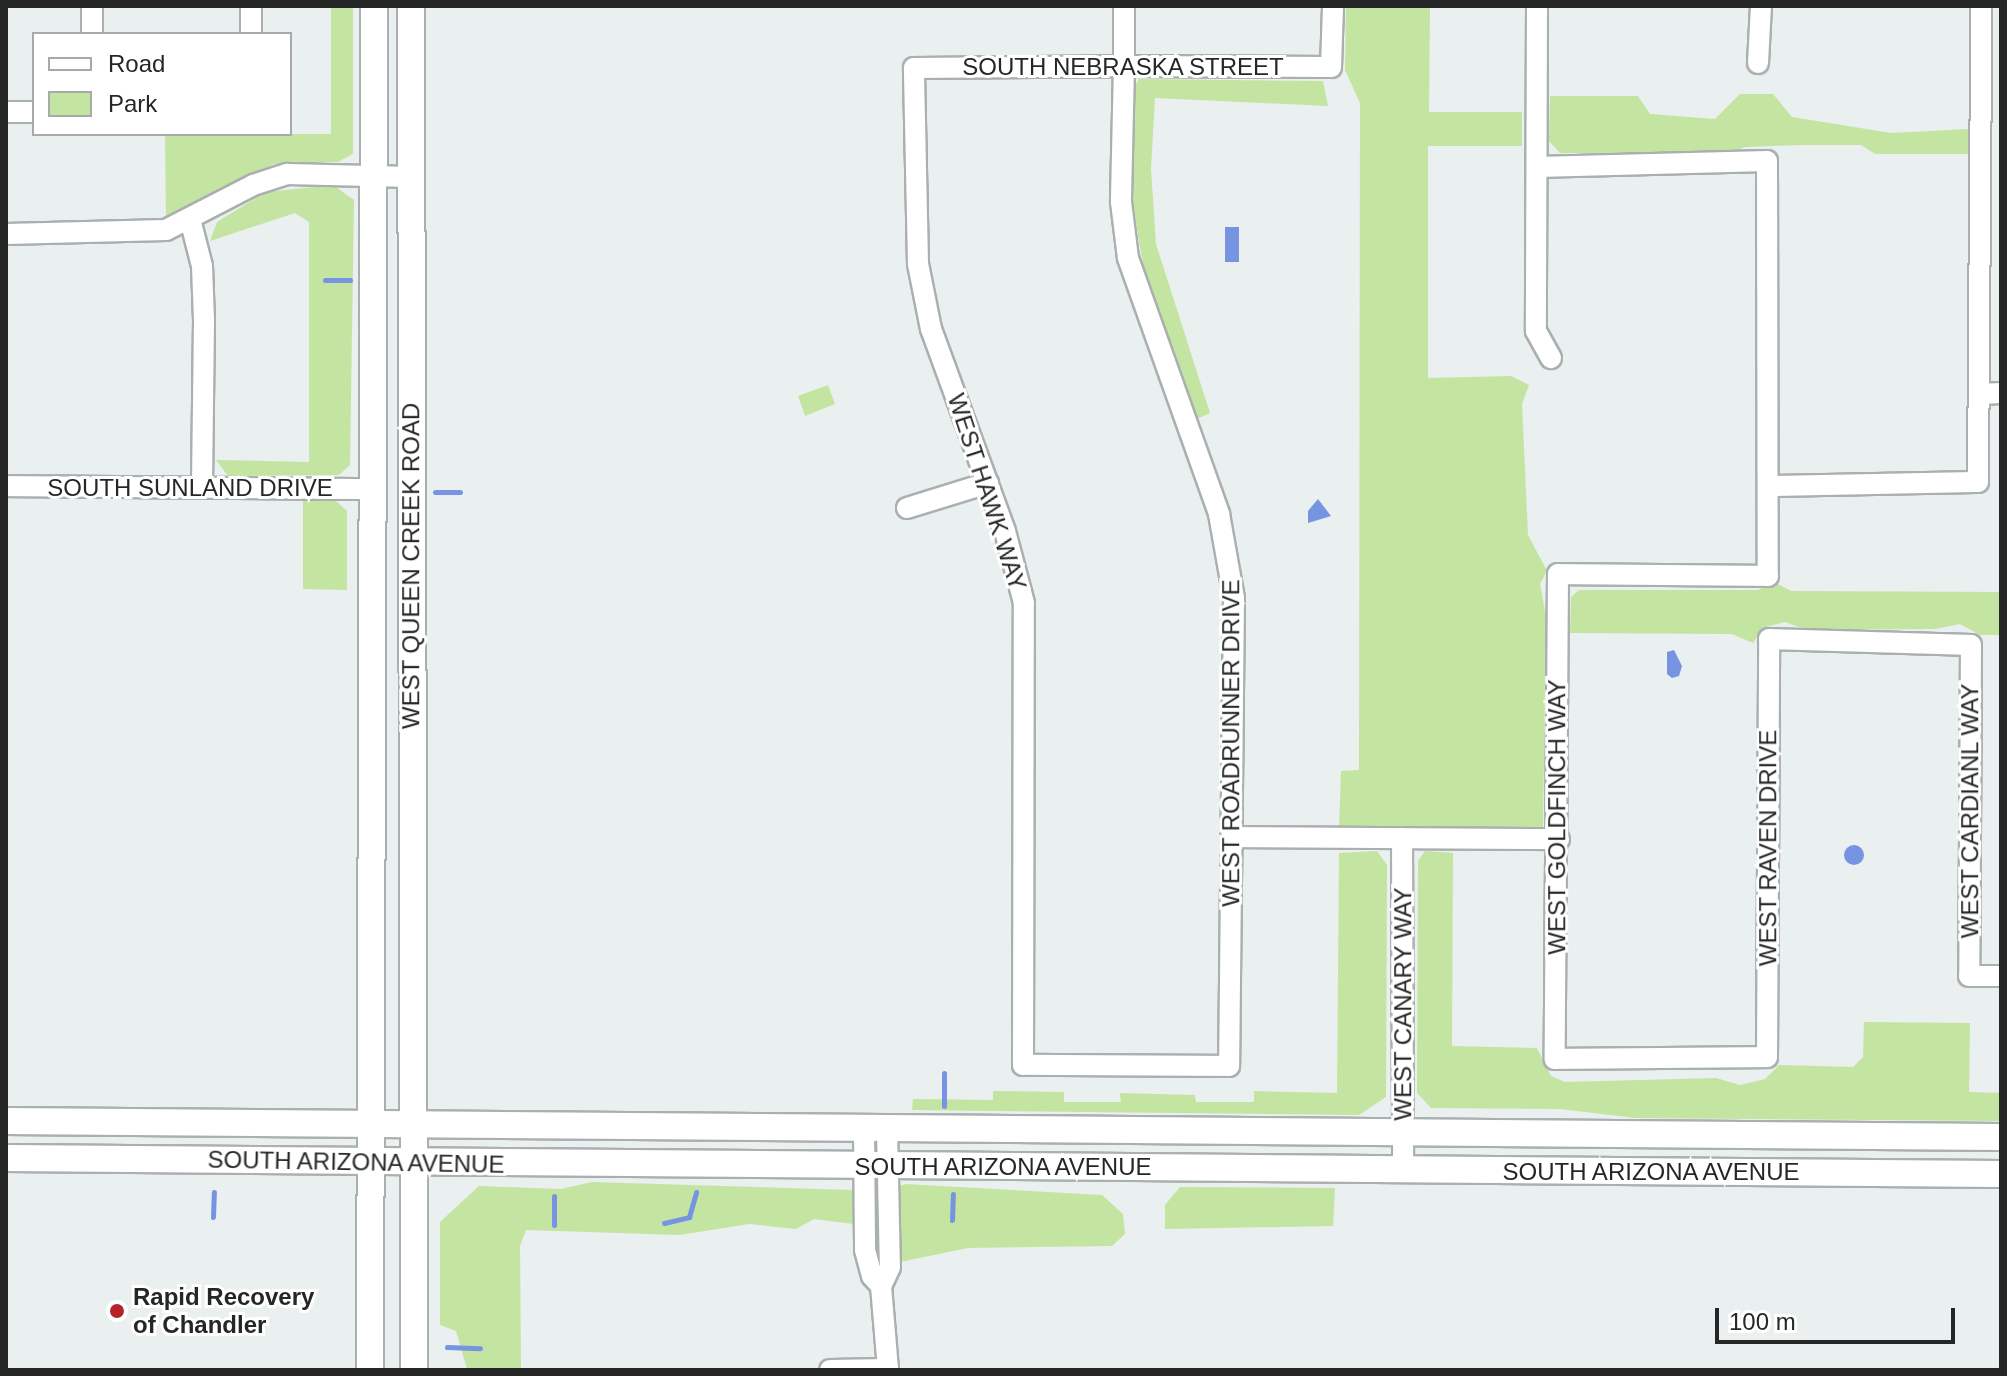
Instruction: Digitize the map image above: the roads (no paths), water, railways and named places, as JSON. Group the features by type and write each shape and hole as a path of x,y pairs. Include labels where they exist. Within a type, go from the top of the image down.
{"main road":[{"name":"WEST QUEEN CREEK ROAD","path":"370,1370 375,489 374,6"},
{"name":"WEST QUEEN CREEK ROAD","path":"411,6 416,1163 414,1370"},
{"name":"SOUTH ARIZONA AVENUE","path":"6,1121 2001,1137"},
{"name":"SOUTH ARIZONA AVENUE","path":"6,1158 2001,1174"}],"street":[{"path":"92,6 92,32"},
{"path":"251,6 251,32"},
{"name":"WEST ROADRUNNER DRIVE","path":"1124,6 1121,202 1128,258 1219,514 1230,571 1235,633 1229,1066"},
{"name":"SOUTH NEBRASKA STREET","path":"914,68 1331,67 1333,6"},
{"path":"1537,6 1536,331 1551,358"},
{"path":"1758,63 1761,6"},
{"path":"1537,167 1767,161 1771,486 1978,482 1991,393 1992,188 1981,6"},
{"name":"WEST HAWK WAY","path":"914,68 918,264 931,329 988,483 1024,603 1023,1065 1229,1066"},
{"path":"6,112 32,112"},
{"path":"6,234 140,234 190,219 271,177 411,177"},
{"path":"190,219 202,266 202,486"},
{"path":"907,508 988,483"},
{"name":"SOUTH SUNLAND DRIVE","path":"6,486 375,489"},
{"name":"WEST GOLDFINCH WAY","path":"1555,1059 1559,839 1558,574 1768,576 1771,486"},
{"name":"WEST CARDIANL WAY","path":"1769,639 1971,645 1969,976 2001,976"},
{"name":"WEST RAVEN DRIVE","path":"1555,1059 1767,1057 1769,639"},
{"path":"1234,837 1559,839"},
{"name":"WEST CANARY WAY","path":"1402,838 1403,1170"},
{"path":"830,1370 888,1369 881,1286 872,1276 865,1250 876,1129"}],"water":[{"path":"1225,227 1239,227 1239,262 1225,262"},
{"path":"1318,499 1331,516 1308,523 1308,511"},
{"path":"1674,650 1682,666 1679,676 1672,678 1667,674 1667,652"},
{"path":"1854,845 1861,848 1864,855 1861,862 1854,865 1847,862 1844,855 1847,848"}],"waterway":[{"path":"325,280 350,280"},
{"path":"435,492 460,492"},
{"path":"944,1073 944,1106"},
{"path":"213,1217 214,1192"},
{"path":"664,1223 689,1217 696,1192"},
{"path":"952,1220 953,1194"},
{"path":"554,1196 554,1225"},
{"path":"447,1347 480,1348"}],"place":[{"name":"Rapid Recovery of Chandler","path":"117,1311"}]}
